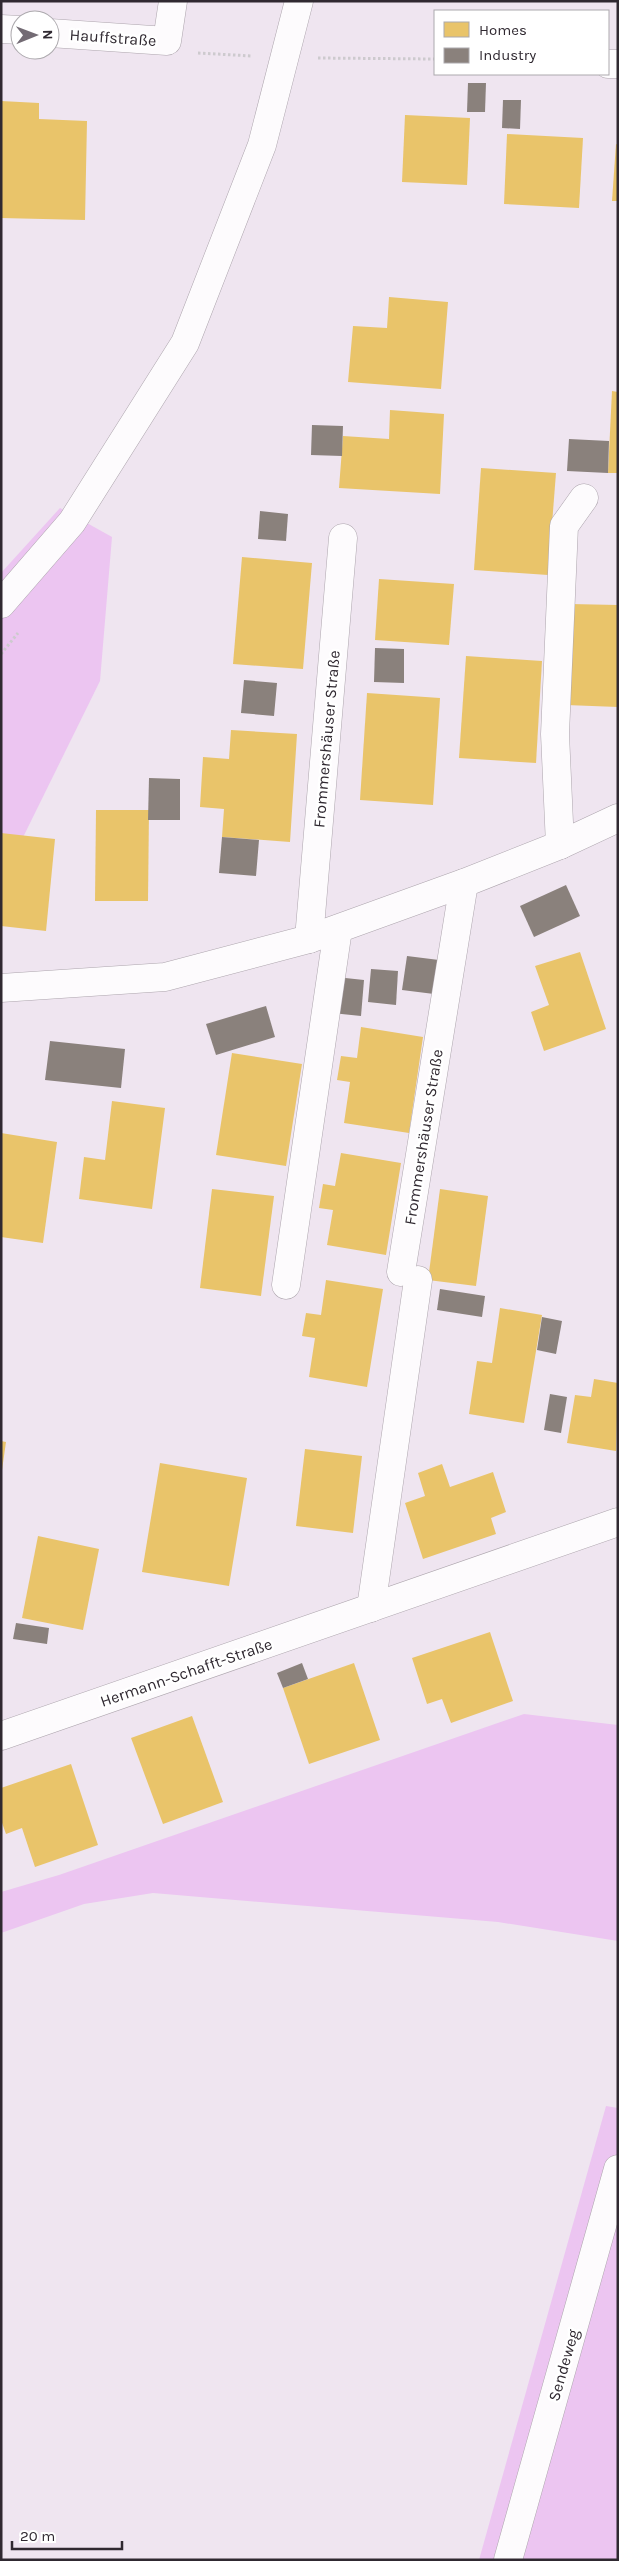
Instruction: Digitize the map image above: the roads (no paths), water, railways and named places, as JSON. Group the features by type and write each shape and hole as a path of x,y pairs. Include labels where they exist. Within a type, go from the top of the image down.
{"street":[{"name":"Hauffstraße","path":"60,34 167,41 173,1"},
{"path":"1,604 72,522 186,343 262,145 299,1"},
{"path":"560,845 555,734 564,526 584,498"},
{"name":"Frommershäuser Straße","path":"308,939 343,538"},
{"path":"1,988 165,977 308,939 464,883 560,845 618,818"},
{"name":"Frommershäuser Straße","path":"371,1608 410,1276 464,883"},
{"path":"286,1285 338,929"},
{"name":"Hermann-Schafft-Straße","path":"1,1736 618,1522"},
{"name":"Sendeweg","path":"508,2560 618,2169"}]}
